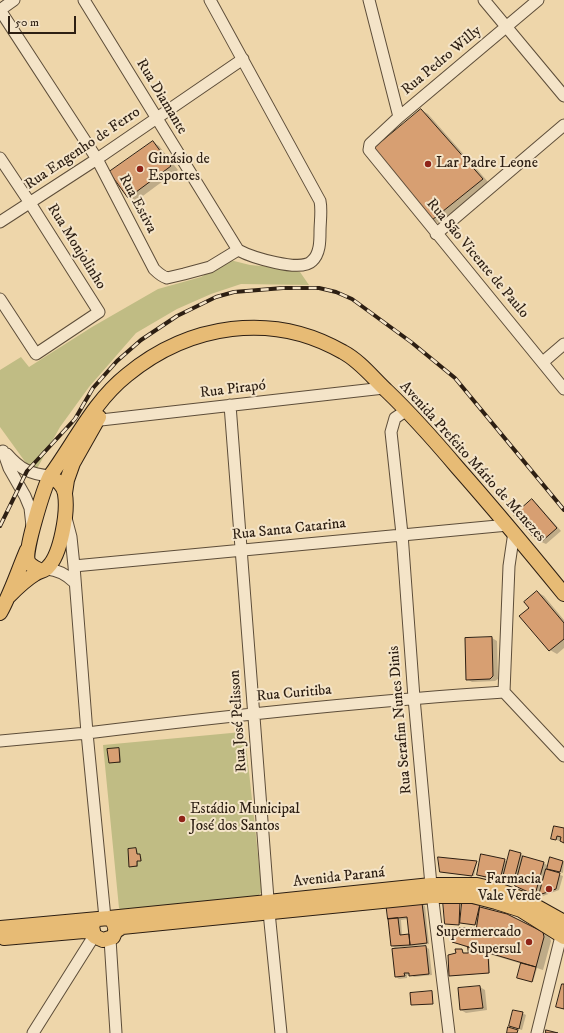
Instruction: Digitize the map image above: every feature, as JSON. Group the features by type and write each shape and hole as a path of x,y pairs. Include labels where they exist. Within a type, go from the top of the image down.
{"main road":[{"name":"Avenida Prefeito Mário de Menezes","path":"44,570 54,560 60,546 65,514 65,493 67,480 91,421 104,396 127,375 154,356 179,343 201,334 225,329 254,327 287,330 316,340 344,352 362,367 407,410 511,528 564,594"},
{"name":"Avenida Prefeito Mário de Menezes","path":"27,550 50,476 91,421"},
{"path":"50,476 58,480 65,493"},
{"path":"27,550 28,561 33,566 44,570"},
{"path":"0,613 9,596 27,550"},
{"path":"9,596 21,584 44,570"},
{"name":"Avenida Paraná","path":"0,928 99,925 477,885 498,890 523,899 563,930"},
{"name":"Avenida Paraná","path":"99,925 103,940 113,935 122,927 269,907"},
{"path":"99,925 115,923 113,935"},
{"name":"Avenida Paraná","path":"0,938 84,931 99,925"}],"street":[{"path":"0,10 14,0"},
{"name":"Rua Diamante","path":"84,0 238,250"},
{"path":"210,0 320,201 321,211 319,248 312,261 307,265 285,264 256,258 238,250"},
{"path":"369,0 399,117"},
{"path":"484,0 564,96"},
{"name":"Rua Pedro Willy","path":"369,148 370,144 399,117 538,0"},
{"name":"Rua Estiva","path":"0,10 97,159 154,269 162,276 167,278 204,269 238,250"},
{"name":"Rua Engenho de Ferro","path":"0,222 97,159 243,59"},
{"path":"436,234 564,125"},
{"name":"Rua São Vicente de Paulo","path":"369,148 369,152 564,389"},
{"name":"Rua Monjolinho","path":"0,158 99,312 36,354 0,299"},
{"path":"542,362 564,344"},
{"name":"Rua Pirapó","path":"91,421 384,388"},
{"name":"Rua José Pelisson","path":"230,406 269,907 281,1033"},
{"name":"Rua Serafim Nunes Dinis","path":"407,410 395,418 391,432 402,534 414,698 432,890 449,1033"},
{"path":"1,452 16,465 27,471 39,475 50,476"},
{"path":"1,452 30,508 33,532"},
{"path":"33,1033 99,925 87,733 74,582 74,566 65,514"},
{"path":"511,528 504,692 564,756"},
{"name":"Rua Santa Catarina","path":"74,566 402,534 511,528"},
{"path":"44,570 55,570 63,573 74,582"},
{"name":"Rua Curitiba","path":"0,741 87,733 254,713 414,698 504,692"},
{"path":"537,1033 563,930"},
{"path":"113,935 116,1033"}],"shaded area":[{"path":"230,260 250,265 284,268 300,272 309,285 241,284 211,294 177,309 136,333 89,387 60,427 34,474 0,427 0,370 21,357 29,367 92,327 158,289 201,277"},
{"name":"Estádio Municipal José dos Santos","path":"242,732 245,735 262,892 254,899 123,912 119,908 103,745"}],"building":[{"name":"Lar Padre Leone","path":"421,109 483,179 432,220 373,149"},
{"name":"Ginásio de Esportes","path":"153,141 171,166 128,198 109,172"},
{"path":"532,499 557,528 541,542 537,537 535,539 514,515"},
{"path":"537,591 564,623 564,639 549,651 519,616 529,608 524,602"},
{"path":"492,637 493,676 490,679 466,680 465,638"},
{"path":"119,748 120,762 109,763 107,749"},
{"path":"554,826 564,828 564,843 560,841 561,837 557,836 556,840 551,839"},
{"path":"136,848 137,854 140,854 141,861 137,861 137,866 129,867 128,849"},
{"path":"510,850 521,853 513,884 502,881"},
{"path":"481,854 505,859 500,880 477,875"},
{"path":"523,856 544,862 535,895 515,886"},
{"path":"438,857 477,861 472,876 440,872"},
{"path":"550,857 563,861 560,872 547,869"},
{"path":"546,869 560,873 556,889 539,895"},
{"path":"443,901 460,902 459,925 445,924"},
{"path":"386,903 422,903 427,943 410,945 407,917 388,919"},
{"path":"462,903 480,904 475,925 460,923"},
{"path":"480,907 507,914 543,932 544,937 536,967 452,942 454,936 451,936 454,928 459,930 459,928 476,928"},
{"path":"398,918 400,935 409,934 410,945 391,946 388,919"},
{"path":"426,946 429,974 409,976 409,973 404,973 405,976 395,977 392,949"},
{"path":"468,947 488,953 489,973 449,976 448,955 456,953 455,949 462,949 463,953 468,953"},
{"path":"521,963 536,967 532,982 517,978"},
{"path":"562,984 564,984 564,1009 556,1007"},
{"path":"480,986 483,1008 460,1010 458,988"},
{"path":"432,991 433,1004 411,1005 410,993"},
{"path":"513,1010 523,1012 519,1029 509,1026"},
{"path":"508,1027 518,1030 517,1033 507,1033"},
{"path":"546,1030 558,1033 546,1033"}],"railway":[{"path":"0,526 27,471 75,419 93,388 117,361 141,340 177,316 216,297 234,292 283,288 319,288 336,292 352,299 411,342 455,378 564,510"}],"place":[{"name":"Lar Padre Leone","path":"428,164"},
{"name":"Ginásio de Esportes","path":"140,169"},
{"name":"Estádio Municipal José dos Santos","path":"182,819"},
{"name":"Farmacia Vale Verde","path":"549,889"},
{"name":"Supermercado Supersul","path":"529,942"}]}
